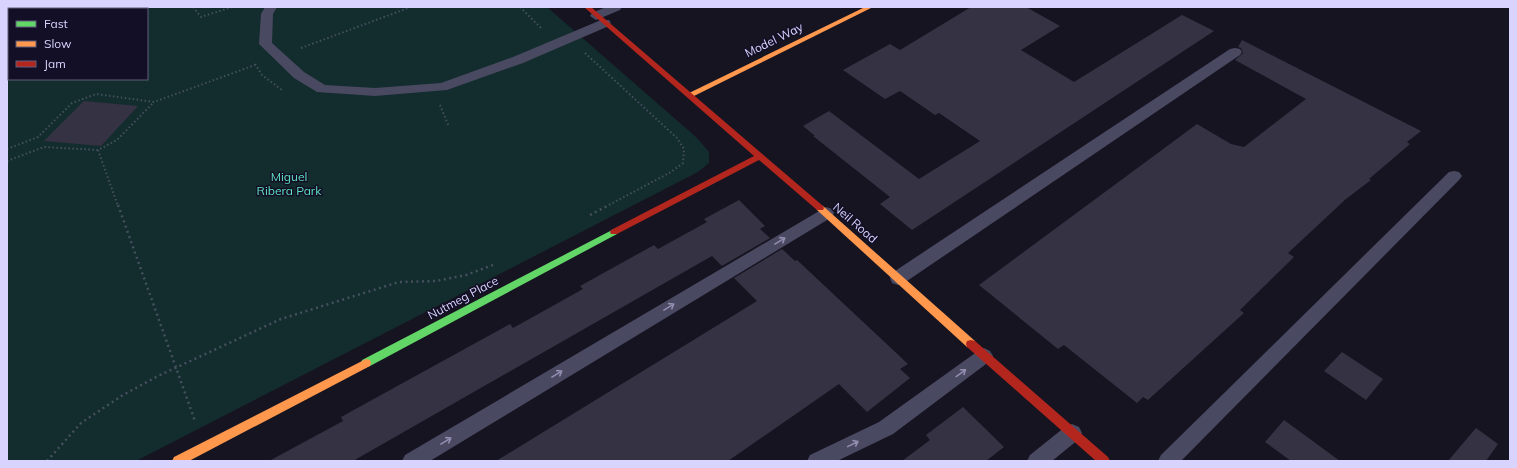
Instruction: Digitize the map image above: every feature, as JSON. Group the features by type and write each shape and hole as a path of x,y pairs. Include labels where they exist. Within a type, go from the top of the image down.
{"street":[{"name":"Neil Road","path":"586,7 826,213 984,356 1104,461"},
{"name":"Model Way","path":"689,95 870,7"},
{"name":"Nutmeg Place","path":"178,461 760,156"}],"lane":[{"path":"271,7 267,14 265,44 298,75 322,89 375,92 442,87 518,60 601,19 616,7"},
{"path":"898,278 1235,52"},
{"path":"1168,461 1454,176"},
{"path":"412,461 826,213"},
{"path":"817,461 886,428 984,356"},
{"path":"1038,461 1072,433"}],"path":[{"path":"193,7 201,17 232,7"},
{"path":"7,161 44,147 98,150 117,140 154,102 411,7"},
{"path":"520,7 542,29"},
{"path":"581,52 585,53 668,129 677,138 684,149 683,163 671,172 588,216"},
{"path":"252,60 262,75 277,88 284,91"},
{"path":"7,149 38,137 72,103 96,94 154,102"},
{"path":"433,104 446,101"},
{"path":"440,103 449,127"},
{"path":"98,150 196,422"},
{"path":"47,461 82,423 123,395 176,368 281,319 399,282 436,281 466,275 497,264"}],"green space":[{"name":"Miguel Ribera Park","path":"7,7 547,7 696,137 709,152 709,163 698,172 136,461 7,461"}],"building":[{"path":"971,7 1026,7 1060,26 1021,50 1074,82 1182,15 1214,31 912,230 880,204 890,197 813,136 815,136 803,126 829,111 919,179 980,141 939,113 935,115 900,91 885,99 843,70 890,44 900,50"},
{"path":"1242,40 1421,131 1407,142 1410,144 1369,179 1371,180 1346,199 1288,253 1294,257 1240,310 1244,313 1148,400 1143,397 1137,403 1064,345 1058,349 979,285 1197,124 1231,144 1244,147 1306,99 1235,60 1243,53 1241,48 1238,47"},
{"path":"84,101 138,106 101,146 44,141"},
{"path":"739,200 765,226 760,229 770,238 722,266 712,256 353,461 269,461 343,421 341,417 510,324 513,328 583,289 580,286 654,245 658,249 707,222 704,219"},
{"path":"782,249 795,261 797,260 908,364 900,369 910,378 867,412 839,384 728,461 496,461 757,301 734,278"},
{"path":"1342,352 1383,379 1366,400 1324,371"},
{"path":"963,407 1004,447 986,461 902,461 930,440 926,435"},
{"path":"1284,420 1340,461 1291,461 1265,442"},
{"path":"1476,428 1498,444 1486,461 1448,461"}],"traffic: fast":[{"path":"366,363 614,232"}],"traffic: slow":[{"path":"689,95 870,7"},
{"path":"820,208 971,344"},
{"path":"178,461 366,363"}],"traffic: jam":[{"path":"587,7 820,208"},
{"path":"614,232 760,156"},
{"path":"971,344 1104,461"}]}
